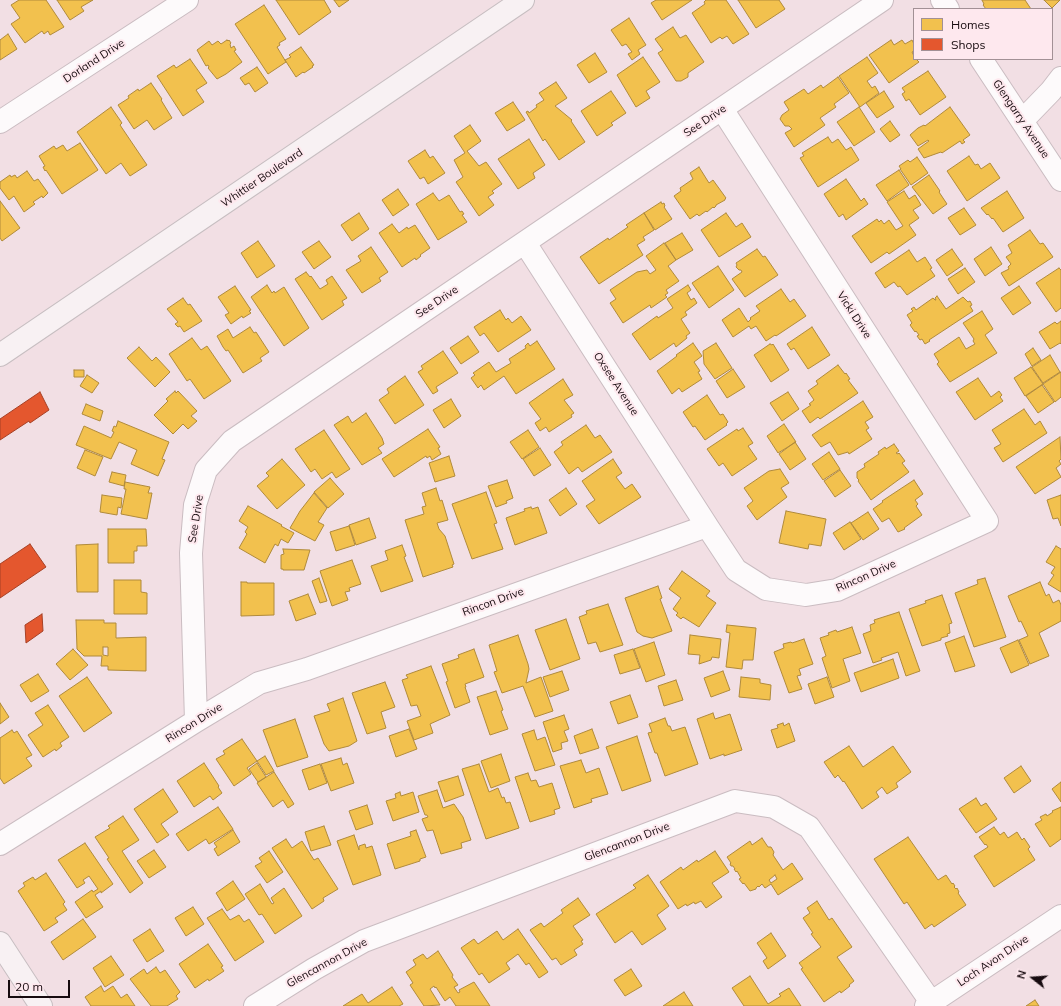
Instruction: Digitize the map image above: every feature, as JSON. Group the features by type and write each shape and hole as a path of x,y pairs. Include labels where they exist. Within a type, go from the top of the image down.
{"main road":[{"name":"Whittier Boulevard","path":"0,355 523,0"},
{"path":"0,943 41,1006"}],"street":[{"name":"Dorland Drive","path":"0,122 188,0"},
{"name":"See Drive","path":"196,721 191,553 195,506 206,470 232,441 882,0"},
{"name":"Glengarry Avenue","path":"982,60 1061,180"},
{"path":"1022,121 1051,91 1061,78"},
{"name":"Vicki Drive","path":"722,109 987,521"},
{"name":"Oxsee Avenue","path":"525,243 707,526"},
{"name":"Rincon Drive","path":"0,844 259,683 314,666 707,526 736,570 766,589 806,595 837,590 987,521"},
{"name":"Glencannon Drive","path":"255,1006 314,969 364,941 735,802 774,807 809,827 929,1004"},
{"name":"Loch Avon Drive","path":"929,1004 1061,916"}],"building: Homes":[{"path":"19,0 46,0 64,27 50,35 48,31 44,34 42,31 25,43 11,24 20,18 11,5"},
{"path":"57,0 93,0 81,7 84,11 70,20"},
{"path":"276,0 324,0 331,12 299,35"},
{"path":"334,0 349,0 339,7"},
{"path":"656,0 692,0 662,20 651,3"},
{"path":"706,0 726,0 749,34 733,44 727,36 722,39 720,37 711,43 692,13 705,4 704,2"},
{"path":"738,0 779,0 785,9 756,28"},
{"path":"982,0 1025,0 1030,8 985,8 983,5"},
{"path":"1044,0 1060,0 1052,8"},
{"path":"264,5 286,39 279,43 280,45 277,47 286,62 268,74 235,24"},
{"path":"629,18 646,45 638,50 640,54 632,60 628,54 632,52 626,44 622,46 611,30"},
{"path":"673,27 680,38 686,35 704,62 688,73 688,77 681,81 676,81 658,53 663,50 655,39"},
{"path":"8,34 17,49 0,60 0,40"},
{"path":"227,40 231,43 231,48 234,46 236,50 234,51 242,62 217,79 208,68 208,65 206,66 197,50 209,41 212,45 218,41 221,44"},
{"path":"891,40 894,45 902,40 905,44 912,40 913,60 917,60 919,62 889,83 869,55"},
{"path":"301,47 314,65 296,77 285,60 291,57 289,55"},
{"path":"595,53 607,72 589,83 577,65"},
{"path":"643,57 660,82 646,91 650,98 636,107 617,75"},
{"path":"867,57 878,73 867,81 872,88 875,86 879,93 860,107 839,76"},
{"path":"190,59 207,83 196,90 204,102 183,116 157,76 174,65 176,68"},
{"path":"257,67 268,83 255,92 249,83 245,85 240,78"},
{"path":"928,71 946,97 920,115 909,99 906,101 902,94 905,92 902,88"},
{"path":"838,77 849,93 834,104 836,107 820,118 825,125 794,147 785,133 792,129 789,126 785,126 780,119 782,115 789,110 784,102 804,89 808,94 821,85 823,88"},
{"path":"556,82 567,98 555,106 572,120 571,121 585,142 559,160 545,139 543,141 526,112 528,111 529,113 537,107 536,105 544,100 539,93"},
{"path":"151,83 162,99 161,100 172,118 154,130 147,120 134,129 118,105 129,98 128,96 138,89 139,91"},
{"path":"611,91 626,113 611,123 613,125 597,136 581,111"},
{"path":"884,91 894,107 877,118 866,103"},
{"path":"513,102 525,120 507,131 495,113"},
{"path":"111,107 122,123 120,125 147,165 130,176 121,163 106,174 77,132"},
{"path":"859,107 875,132 854,146 837,122"},
{"path":"950,107 970,135 963,140 965,142 962,144 960,141 942,153 941,152 924,158 918,149 929,141 928,140 918,146 910,135 918,128 924,125 925,126"},
{"path":"890,121 900,135 890,142 880,129"},
{"path":"470,125 481,141 467,151 479,166 486,162 502,184 492,191 494,193 488,197 494,205 479,216 456,182 463,177 454,160 465,153 454,136"},
{"path":"828,137 832,143 838,139 846,150 851,147 859,160 818,187 800,158 804,156 802,153"},
{"path":"529,139 545,165 533,173 535,178 518,189 498,159"},
{"path":"80,143 98,170 62,194 46,170 45,171 43,167 45,166 39,156 54,146 56,149 63,145 67,151"},
{"path":"425,150 430,158 433,156 445,173 428,184 424,177 420,179 408,161"},
{"path":"969,156 975,165 978,164 981,169 990,163 1000,178 967,201 947,171"},
{"path":"917,157 928,173 911,185 899,166 908,160 910,162"},
{"path":"699,167 709,183 713,180 726,198 714,208 713,207 699,216 697,214 690,219 674,196 681,191 680,188 693,179 690,173"},
{"path":"899,170 909,185 887,201 876,185"},
{"path":"27,171 34,181 38,179 48,193 43,198 42,196 33,202 35,204 24,212 14,196 9,200 0,188 0,182 10,175 11,177 15,175 17,178"},
{"path":"929,175 947,204 933,214 912,187"},
{"path":"846,179 861,201 864,198 868,204 846,220 843,214 839,217 824,194"},
{"path":"398,189 409,205 393,216 382,200"},
{"path":"904,191 909,199 915,195 921,205 913,210 919,218 909,225 916,235 889,254 887,252 871,263 852,236 877,219 879,222 881,220 884,224 889,220 896,230 903,226 887,202"},
{"path":"1007,191 1024,218 1003,232 993,218 992,219 988,214 987,215 981,208"},
{"path":"433,193 439,201 449,195 460,212 462,211 464,214 462,215 467,222 438,240 416,204"},
{"path":"0,201 20,228 2,241 0,238"},
{"path":"661,202 662,204 664,203 664,207 672,219 655,230 644,213"},
{"path":"964,208 976,225 960,235 948,218"},
{"path":"359,213 369,229 352,241 341,225"},
{"path":"644,213 654,230 643,237 645,240 637,245 643,255 599,284 580,257 608,238 609,240 628,227 626,225"},
{"path":"726,213 736,227 742,223 751,237 719,257 701,230"},
{"path":"392,224 399,233 407,227 408,229 415,225 430,248 416,260 415,258 402,267 379,233"},
{"path":"1030,230 1040,244 1043,243 1053,257 1009,286 1001,273 1009,269 1008,267 1011,264 1006,257 1012,253 1008,245"},
{"path":"682,233 693,250 676,260 665,243"},
{"path":"258,241 275,266 257,278 241,253"},
{"path":"319,241 331,257 314,269 302,252"},
{"path":"664,243 676,260 668,266 679,281 666,290 668,293 665,295 667,297 651,308 650,305 623,323 610,303 616,299 610,290 637,272 647,270 650,274 656,270 646,256"},
{"path":"371,247 388,272 379,278 381,281 362,293 346,270 361,261 358,256"},
{"path":"991,247 1002,264 985,276 974,259"},
{"path":"757,249 763,257 765,256 778,275 745,297 732,279 742,272 736,267 736,263"},
{"path":"952,249 963,265 947,276 936,260"},
{"path":"909,250 917,262 925,257 935,276 907,295 900,286 898,287 894,282 885,288 875,273"},
{"path":"718,266 734,290 709,308 692,283"},
{"path":"965,268 975,282 958,294 948,279"},
{"path":"1059,268 1061,270 1061,308 1056,312 1036,283"},
{"path":"306,272 310,277 311,276 320,289 328,284 326,280 332,276 347,298 342,301 344,305 322,320 295,279"},
{"path":"267,285 272,293 274,291 275,293 284,287 309,328 284,346 251,297"},
{"path":"688,285 691,290 687,293 691,300 694,298 697,303 685,312 687,315 681,319 690,333 686,336 687,338 676,347 674,343 650,360 632,334 657,316 658,318 673,308 667,299"},
{"path":"235,286 251,310 249,311 251,313 243,318 242,316 231,324 225,315 229,313 218,297"},
{"path":"1019,286 1031,303 1013,315 1001,298"},
{"path":"781,289 790,302 794,299 806,316 766,341 756,326 751,329 749,326 733,337 722,320 739,308 748,322 751,319 750,318 760,311 756,306"},
{"path":"937,296 946,309 963,297 968,302 970,301 972,305 970,306 973,311 925,344 922,339 920,340 917,336 919,335 910,325 912,323 907,315 913,311 911,309 914,307 916,310 933,298 936,300 935,298"},
{"path":"183,298 188,305 190,304 202,321 184,332 180,326 178,327 175,324 178,322 167,309"},
{"path":"500,310 506,320 508,318 512,323 521,316 531,330 498,352 484,333 480,336 474,327"},
{"path":"982,311 993,329 985,335 997,353 950,382 937,364 939,362 934,354 959,337 966,349 975,344 973,341 974,339 963,323"},
{"path":"1061,321 1061,344 1060,343 1050,349 1039,332 1055,322 1057,324"},
{"path":"250,327 254,333 256,332 269,352 260,358 262,361 243,373 228,350 226,351 223,347 217,336 228,329 233,338"},
{"path":"812,327 830,355 808,369 794,348 791,350 787,344"},
{"path":"468,336 479,352 461,364 450,348"},
{"path":"192,338 201,350 207,346 231,381 204,399 190,379 187,381 169,354"},
{"path":"537,341 555,369 516,394 504,376 484,390 481,385 478,388 471,378 475,375 473,373 489,362 496,372 511,363 509,359 526,348 525,346 528,343 530,346"},
{"path":"693,343 702,356 694,362 700,371 698,372 702,379 682,392 679,388 672,394 657,371"},
{"path":"716,343 732,368 715,379 704,364 703,351"},
{"path":"770,344 773,344 789,370 771,382 754,355"},
{"path":"139,347 152,361 156,357 170,372 155,387 127,358"},
{"path":"1033,348 1041,360 1032,366 1025,354"},
{"path":"443,351 458,373 436,387 438,391 433,394 418,372 423,369 421,366"},
{"path":"1050,355 1060,372 1043,383 1032,367"},
{"path":"838,365 845,374 846,373 850,379 848,380 858,393 820,419 818,417 810,423 802,411 811,405 809,404 814,400 808,391 818,384 816,381"},
{"path":"1031,367 1043,384 1025,396 1014,378"},
{"path":"733,369 745,387 727,398 716,381"},
{"path":"74,370 84,370 84,377 74,377"},
{"path":"1061,372 1061,397 1055,402 1043,384"},
{"path":"87,375 99,383 92,393 80,386"},
{"path":"405,376 424,405 395,424 379,400 389,393 387,389"},
{"path":"978,378 991,397 999,391 1002,395 1000,397 1003,401 975,420 956,392"},
{"path":"563,379 573,395 564,400 574,413 571,415 572,417 549,432 546,427 540,431 535,423 541,419 529,403"},
{"path":"1042,385 1054,402 1038,413 1026,396"},
{"path":"175,391 176,393 178,391 197,411 191,416 197,421 188,429 183,424 173,434 154,415 168,401 166,399"},
{"path":"788,392 799,409 782,421 770,403"},
{"path":"707,395 720,415 723,414 728,422 726,424 727,425 705,440 695,426 693,427 683,412"},
{"path":"451,399 461,416 444,428 433,410"},
{"path":"863,401 873,417 865,422 869,428 866,430 872,439 849,454 848,452 838,455 830,442 821,447 812,435"},
{"path":"86,404 103,411 100,421 82,414"},
{"path":"1024,409 1035,425 1040,421 1047,433 1003,462 994,448 1001,444 992,430"},
{"path":"366,413 382,438 384,444 378,448 382,453 362,465 334,425 348,416 352,423"},
{"path":"118,421 169,442 162,459 165,460 158,476 131,464 137,450 119,442 111,459 76,445 84,426 111,438 114,432 112,431 114,426 116,427"},
{"path":"784,424 796,442 778,453 767,436"},
{"path":"586,425 595,438 600,435 612,452 582,472 578,467 569,474 554,452 563,445 561,442"},
{"path":"743,428 753,443 748,446 757,459 732,476 723,463 719,466 707,449 737,429 738,431"},
{"path":"428,429 440,447 438,448 441,454 432,460 430,456 427,458 426,456 394,477 382,459"},
{"path":"324,430 350,469 336,478 332,472 322,479 315,469 311,472 295,449"},
{"path":"528,430 539,447 522,459 510,442"},
{"path":"1060,437 1061,459 1059,461 1061,464 1056,468 1061,477 1035,494 1016,467"},
{"path":"795,442 806,459 790,470 779,454"},
{"path":"894,444 899,451 896,453 899,453 905,461 902,463 909,472 871,500 858,481 857,472 865,467 864,464 879,454 878,452 885,447 886,449"},
{"path":"540,448 551,465 534,476 523,459"},
{"path":"85,450 103,457 95,476 77,468"},
{"path":"829,452 840,469 823,480 812,464"},
{"path":"449,456 455,476 435,482 429,463"},
{"path":"282,459 305,485 277,509 257,486 269,476 266,473"},
{"path":"613,459 622,473 616,477 625,489 632,484 641,497 599,524 586,506 595,500 582,481"},
{"path":"780,469 789,483 781,488 787,497 757,520 747,506 753,501 744,488 769,471"},
{"path":"840,470 851,486 835,497 824,481"},
{"path":"112,472 126,475 124,486 109,482"},
{"path":"330,478 344,494 328,508 314,492"},
{"path":"507,480 513,498 506,501 507,503 496,507 488,486"},
{"path":"914,480 923,494 915,500 918,504 916,506 922,515 904,528 905,529 898,532 889,518 882,522 873,509 883,502 882,501"},
{"path":"125,482 150,487 148,493 152,493 147,519 121,514 126,489 124,489"},
{"path":"436,488 440,501 442,500 448,520 437,523 439,529 445,536 454,564 452,565 453,567 423,577 405,520 424,514 422,507 426,506 422,493"},
{"path":"566,488 577,504 560,516 549,500"},
{"path":"486,492 497,523 494,524 503,549 472,559 452,504"},
{"path":"314,493 327,508 318,522 324,525 315,541 290,528 300,511"},
{"path":"102,495 122,498 121,508 118,507 117,515 100,512"},
{"path":"1061,495 1061,526 1058,518 1053,519 1047,500"},
{"path":"248,506 294,533 288,543 281,539 278,546 275,544 265,563 239,548 247,534 245,532 248,527 239,521"},
{"path":"531,507 532,509 538,507 547,533 515,545 506,518 525,511 524,509"},
{"path":"786,511 826,519 821,546 809,544 808,549 779,543"},
{"path":"868,512 879,529 863,540 851,523"},
{"path":"369,518 376,538 356,545 349,525"},
{"path":"850,522 861,539 844,550 833,533"},
{"path":"349,526 355,545 336,551 330,532"},
{"path":"108,529 146,529 147,546 137,546 137,551 134,551 134,563 108,563"},
{"path":"98,544 98,592 77,592 76,545"},
{"path":"402,545 406,556 404,557 413,581 381,592 371,566 388,560 385,551"},
{"path":"1056,546 1061,549 1061,592 1048,584 1054,575 1051,573 1055,567 1046,562"},
{"path":"283,549 310,550 304,570 281,569 281,555 284,554"},
{"path":"352,560 361,584 349,588 350,591 345,592 348,600 332,606 320,571"},
{"path":"682,571 710,591 706,596 716,603 699,627 683,617 681,619 676,615 678,613 673,609 681,598 669,589"},
{"path":"319,578 327,601 320,603 312,581"},
{"path":"985,578 1006,637 974,647 955,593 978,584 977,580"},
{"path":"114,580 141,580 141,592 147,593 147,614 114,614"},
{"path":"241,582 274,583 274,615 241,616"},
{"path":"1040,582 1046,596 1049,594 1053,603 1059,600 1061,605 1061,621 1039,633 1049,656 1030,664 1019,640 1028,636 1021,621 1019,622 1008,596"},
{"path":"658,586 662,598 660,599 672,631 652,638 643,636 637,632 625,598"},
{"path":"308,594 316,614 296,621 289,601"},
{"path":"942,595 952,623 949,624 950,633 947,634 948,636 941,638 941,640 922,646 909,609"},
{"path":"608,604 623,645 600,652 596,642 588,644 579,617 587,614 586,611"},
{"path":"899,612 920,671 906,676 898,652 881,658 882,660 873,663 863,634 871,631 870,625 875,623 874,620"},
{"path":"566,619 580,659 550,670 535,630"},
{"path":"76,620 104,620 104,623 116,623 116,638 146,637 146,671 108,670 108,666 101,666 102,656 84,656 77,649","holes":["103,647 108,647 108,656 103,655"]},
{"path":"727,625 756,628 753,660 743,660 742,669 726,667 730,633 726,632"},
{"path":"852,627 861,653 843,659 850,681 832,688 822,658 826,656 820,638 829,635 828,633 836,630 837,632"},
{"path":"518,635 529,669 526,683 541,677 553,711 535,717 523,686 502,693 494,672 497,671 489,645"},
{"path":"690,635 721,639 719,658 712,657 711,660 699,664 700,655 688,654"},
{"path":"964,636 975,666 955,672 945,643"},
{"path":"804,639 813,664 799,669 801,675 797,676 802,689 789,693 774,652 784,648 783,644"},
{"path":"1018,640 1029,665 1011,673 1000,648"},
{"path":"654,642 665,675 646,682 634,649"},
{"path":"73,649 88,665 70,680 56,664"},
{"path":"474,649 484,677 465,684 470,702 455,708 446,682 448,681 442,664 459,658 458,655"},
{"path":"633,649 640,668 620,674 614,655"},
{"path":"893,659 899,678 861,692 854,673"},
{"path":"431,666 450,715 430,724 433,733 414,740 407,721 421,716 417,705 411,706 402,680 408,678 406,675"},
{"path":"562,671 569,690 550,697 543,677"},
{"path":"723,671 730,690 711,697 704,678"},
{"path":"38,674 49,691 31,702 20,685"},
{"path":"87,677 112,713 84,732 59,696"},
{"path":"741,677 760,679 760,683 771,685 770,700 739,697"},
{"path":"827,677 834,697 815,704 808,684"},
{"path":"676,680 683,700 664,706 658,686"},
{"path":"385,682 395,707 381,712 386,728 367,734 352,693"},
{"path":"496,691 503,710 501,711 508,729 490,735 477,697"},
{"path":"630,695 638,717 618,724 610,702"},
{"path":"343,698 357,741 349,746 329,751 324,744 314,716 330,711 327,704"},
{"path":"0,703 9,717 0,724"},
{"path":"48,705 69,737 60,743 62,746 56,751 55,749 43,757 28,735 43,725 35,713"},
{"path":"713,713 715,719 730,714 742,750 710,759 697,719"},
{"path":"564,715 569,729 564,731 568,741 561,743 562,749 553,752 543,722"},
{"path":"665,718 672,731 685,727 698,764 665,776 648,733 652,732 649,724"},
{"path":"295,719 308,757 277,767 263,730"},
{"path":"783,723 784,726 789,723 795,741 777,748 771,730 778,728 777,725"},
{"path":"409,729 417,749 396,757 389,736"},
{"path":"592,729 599,748 580,754 574,736"},
{"path":"12,730 14,733 17,731 32,755 26,758 32,766 4,784 0,778 0,738"},
{"path":"534,730 537,740 545,737 555,765 535,771 522,734"},
{"path":"637,736 651,781 622,791 606,747"},
{"path":"242,739 257,761 247,768 251,774 234,786 216,759 225,754 223,751"},
{"path":"849,746 863,767 893,746 911,772 896,783 898,787 887,794 882,787 876,792 879,797 862,809 844,781 843,782 838,775 835,778 824,762"},
{"path":"501,754 510,781 491,788 481,761"},
{"path":"265,756 274,771 266,775 257,761"},
{"path":"341,758 343,765 347,763 354,783 331,791 321,764"},
{"path":"581,760 586,773 599,768 608,794 591,799 592,802 574,808 560,766"},
{"path":"204,763 222,793 213,800 210,796 194,807 177,781"},
{"path":"257,763 266,777 258,782 249,769"},
{"path":"320,764 327,783 309,790 302,770"},
{"path":"479,764 489,792 498,788 506,803 510,802 519,828 486,839 462,769"},
{"path":"1021,766 1031,781 1014,793 1004,778"},
{"path":"274,772 294,804 288,808 283,800 273,807 257,783"},
{"path":"528,773 531,781 536,780 539,787 552,783 560,808 554,810 555,814 530,822 515,777"},
{"path":"458,776 464,795 445,802 438,782"},
{"path":"1061,782 1061,802 1052,789"},
{"path":"163,789 178,812 161,824 169,835 157,843 134,809"},
{"path":"437,790 443,808 454,804 463,817 471,840 461,843 462,848 441,854 433,830 427,831 422,819 428,817 425,815 418,796"},
{"path":"400,792 401,796 413,792 419,812 393,821 386,801 396,798 395,794"},
{"path":"976,798 981,806 986,803 997,819 976,833 959,809"},
{"path":"367,805 373,824 356,830 349,811"},
{"path":"218,807 233,829 209,844 206,839 188,851 176,834"},
{"path":"1061,807 1061,839 1050,847 1035,824 1042,820 1040,817 1046,814 1047,816 1053,812 1052,811"},
{"path":"123,816 139,840 122,851 143,883 130,893 107,859 109,858 95,837 110,828 108,826"},
{"path":"324,826 331,845 311,851 305,832"},
{"path":"994,827 1000,835 1004,832 1008,838 1017,832 1022,840 1024,838 1030,847 1028,849 1035,860 994,887 974,856 988,847 979,837"},
{"path":"233,830 240,842 218,856 214,849 217,847 214,843"},
{"path":"416,830 426,857 420,859 420,861 395,869 387,844 411,836 410,832"},
{"path":"354,835 359,850 359,846 365,844 366,848 372,846 381,875 353,885 337,841"},
{"path":"908,837 938,880 946,875 955,886 954,887 956,889 957,888 958,893 966,905 934,927 932,924 925,929 907,902 904,904 874,859"},
{"path":"762,838 768,847 771,847 774,852 773,855 783,870 792,863 803,879 778,895 771,884 765,888 762,884 756,889 750,891 739,879 741,878 733,866 731,866 731,863 727,857 750,841 752,845","holes":["775,875 777,879 771,883 769,880"]},
{"path":"286,839 292,848 302,841 314,860 318,858 338,889 323,898 324,901 312,909 272,848"},
{"path":"85,843 113,884 101,893 101,891 95,895 103,907 86,918 75,902 92,890 93,892 98,889 89,876 83,880 85,883 77,888 58,860"},
{"path":"154,850 166,867 149,878 137,861"},
{"path":"269,851 283,872 267,883 255,866 262,862 259,858"},
{"path":"715,851 729,872 712,883 722,897 706,908 701,901 695,904 694,902 687,906 686,904 678,909 660,882 681,867 683,870 697,860 698,862"},
{"path":"46,873 65,902 63,904 67,910 55,918 58,922 44,931 18,891 25,886 23,883 33,877 35,880"},
{"path":"648,875 669,906 657,915 666,929 642,945 632,931 615,943 596,914 636,888 633,885"},
{"path":"233,881 245,899 227,911 216,893"},
{"path":"260,884 272,904 274,903 271,898 284,888 302,916 275,934 262,914 259,915 245,894"},
{"path":"578,898 590,915 573,926 583,940 581,941 583,944 574,950 577,955 561,965 556,958 552,960 530,930 541,923 544,927 563,913 561,910"},
{"path":"817,901 829,920 832,918 852,947 837,957 854,981 841,993 840,991 824,1002 801,969 803,968 799,963 821,947 811,934 813,933 803,918 810,913 807,908"},
{"path":"193,907 204,924 186,936 175,918"},
{"path":"222,909 230,920 239,915 244,922 249,919 264,942 235,961 207,918"},
{"path":"83,919 96,937 63,960 51,942"},
{"path":"150,929 164,951 147,962 133,940"},
{"path":"518,929 548,972 539,978 529,963 526,965 518,954 506,963 510,969 489,983 482,973 479,975 461,948 474,939 478,944 497,931 503,940"},
{"path":"771,933 786,956 768,969 763,961 767,958 757,943"},
{"path":"208,944 223,966 221,967 224,971 195,988 179,964"},
{"path":"438,951 458,985 454,987 458,993 460,992 459,990 474,982 490,1006 456,1006 450,997 445,1001 434,986 430,989 440,1005 424,1006 410,985 413,983 406,972 416,965 413,960 423,954 427,959"},
{"path":"111,956 124,975 105,987 93,968"},
{"path":"156,967 160,973 165,970 180,992 176,996 178,999 167,1006 151,1006 130,979 144,969 147,974"},
{"path":"631,969 642,986 625,996 614,980"},
{"path":"750,976 768,1004 781,996 779,994 789,988 801,1006 744,1006 732,988"},
{"path":"101,986 104,992 113,986 121,998 127,994 135,1006 91,1006 85,997"},
{"path":"392,987 403,1004 399,1006 343,1006 362,994 368,1003"},
{"path":"684,992 693,1006 663,1006"},
{"path":"1035,1000 1039,1006 1026,1006"}],"building: Shops":[{"path":"40,392 49,410 0,440 0,419"},
{"path":"30,544 46,567 0,598 0,564"},
{"path":"42,614 43,631 26,643 25,625"}]}
